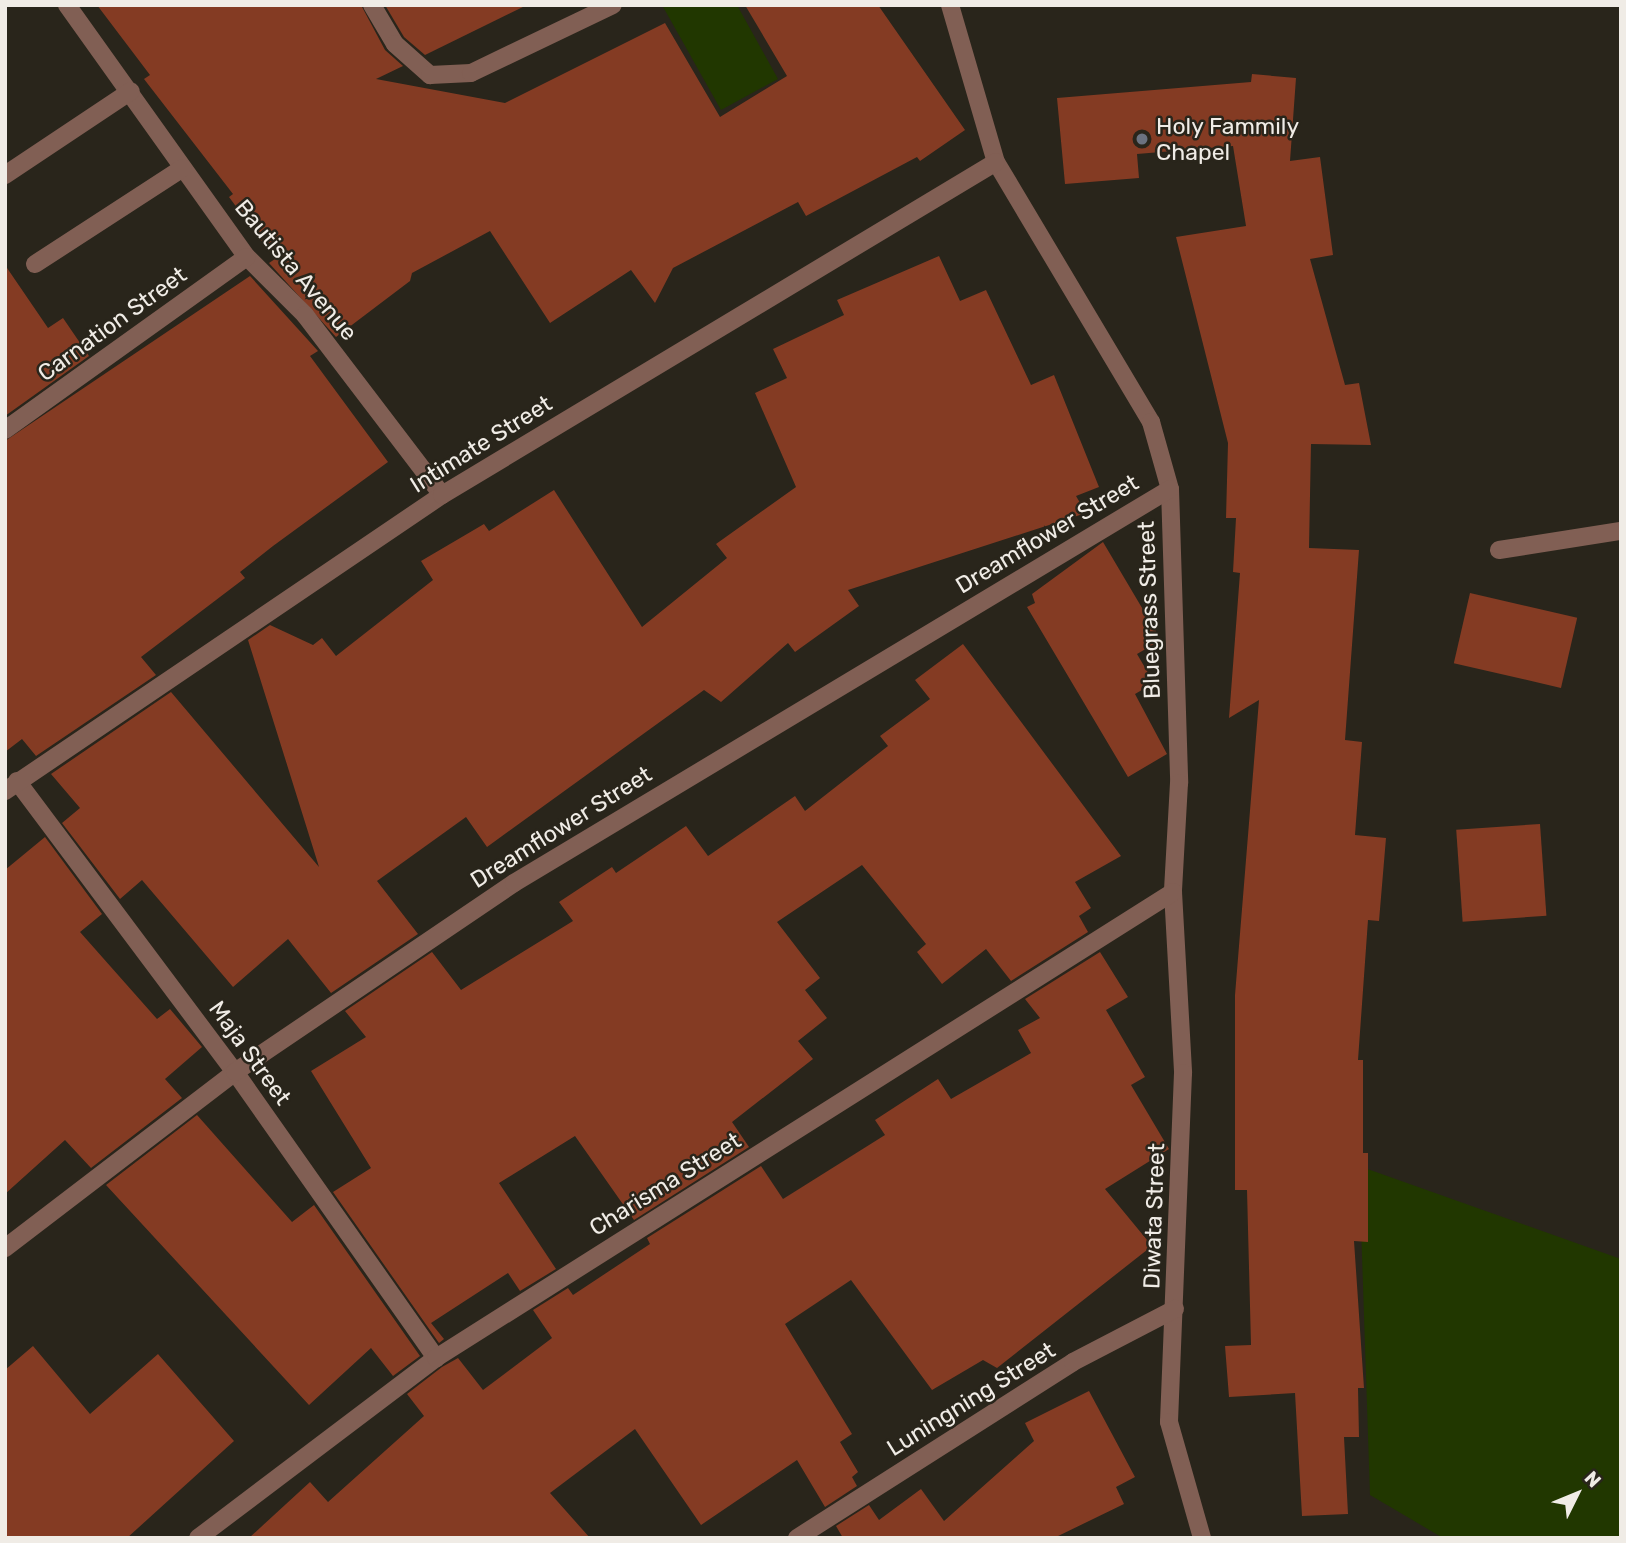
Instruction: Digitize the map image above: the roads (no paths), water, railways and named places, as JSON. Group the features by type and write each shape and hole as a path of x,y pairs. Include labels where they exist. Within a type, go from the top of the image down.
{"street":[{"name":"Bautista Avenue","path":"66,5 247,257 305,315 442,495"},
{"path":"372,5 395,44 430,75 471,73 613,5"},
{"name":"Bluegrass Street","path":"950,5 996,162 1151,422 1170,489 1179,783 1172,892"},
{"path":"5,175 131,92"},
{"name":"Intimate Street","path":"11,786 442,495 996,162"},
{"path":"35,264 183,168"},
{"name":"Carnation Street","path":"5,430 247,257"},
{"name":"Dreamflower Street","path":"5,1248 234,1072 514,883 1170,489"},
{"path":"1499,550 1621,531"},
{"name":"Maja Street","path":"11,786 234,1072 436,1358"},
{"name":"Diwata Street","path":"1172,892 1183,1073 1169,1422 1202,1538"},
{"name":"Charisma Street","path":"198,1538 436,1358 1172,892"},
{"name":"Luningning Street","path":"797,1538 1073,1362 1175,1309"}],"place":[{"name":"Holy Fammily Chapel","path":"1142,139"}]}
